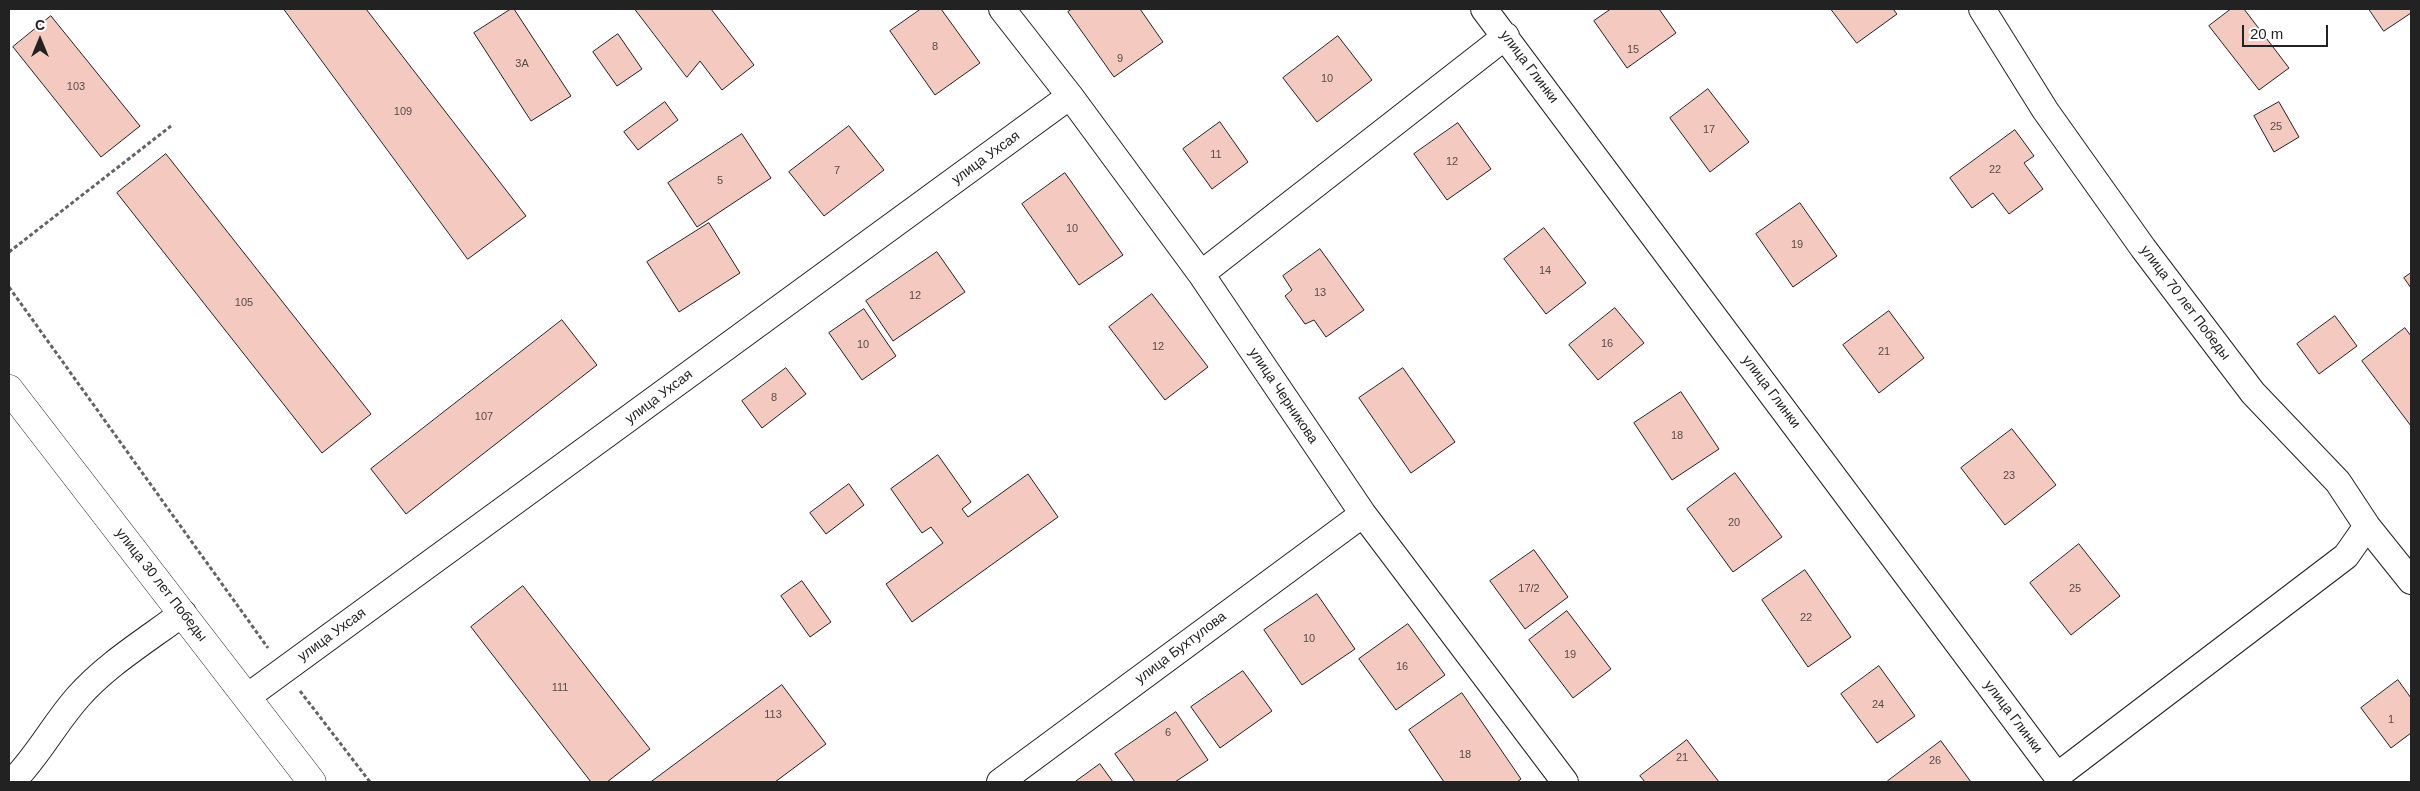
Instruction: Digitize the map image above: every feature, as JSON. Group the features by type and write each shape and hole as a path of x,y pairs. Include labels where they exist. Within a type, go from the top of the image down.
{"street":[{"name":"улица Черникова","path":"1002,9 1070,96 1201,274 1362,514 1565,782"},
{"name":"улица Глинки","path":"1484,9 2057,776 2346,556 2368,526"},
{"name":"улица 70 лет Победы","path":"1982,9 2044,110 2143,248 2253,393 2338,482 2368,526 2411,581"},
{"path":"1201,274 1506,36"},
{"name":"улица Ухсая","path":"247,697 1070,96"},
{"name":"улица 30 лет Победы","path":"9,389 312,782"},
{"name":"улица Бухтулова","path":"1000,782 1362,514"},
{"path":"12,782 35,757 66,711 96,678 183,613"}],"path":[{"path":"9,252 171,126"},
{"path":"9,287 284,670 370,782"}],"building":[{"path":"284,9 366,9 526,216 468,259"},
{"path":"511,9 514,9 571,96 531,121 474,33"},
{"path":"635,9 711,9 754,65 722,90 700,61 687,77"},
{"path":"921,9 941,9 980,63 935,95 890,31"},
{"path":"1072,9 1140,9 1163,42 1114,77 1068,12"},
{"path":"1611,9 1659,9 1676,33 1627,68 1594,21"},
{"path":"1831,9 1893,9 1897,14 1857,43"},
{"path":"2231,9 2244,9 2289,68 2259,90 2209,26"},
{"path":"2369,9 2411,9 2411,13 2384,31"},
{"path":"51,16 140,126 101,157 13,47"},
{"path":"618,34 642,69 617,86 593,52"},
{"path":"1338,36 1372,80 1317,122 1283,78"},
{"path":"1708,89 1749,142 1710,172 1670,118"},
{"path":"665,102 678,120 638,150 624,132"},
{"path":"2279,102 2299,137 2274,152 2254,116"},
{"path":"1220,122 1248,162 1212,189 1183,149"},
{"path":"1458,123 1491,169 1447,200 1414,154"},
{"path":"849,126 884,170 824,216 789,172"},
{"path":"2015,130 2034,156 2024,163 2043,189 2009,214 1993,193 1972,208 1950,178"},
{"path":"742,134 771,178 697,227 668,183"},
{"path":"166,154 371,414 322,453 117,193"},
{"path":"1065,173 1123,255 1079,285 1022,204"},
{"path":"1800,203 1837,256 1793,287 1756,234"},
{"path":"709,223 740,273 679,312 647,262"},
{"path":"1544,228 1586,283 1546,314 1504,259"},
{"path":"1320,249 1364,310 1326,337 1314,320 1305,324 1285,296 1292,290 1283,276"},
{"path":"937,252 965,292 893,341 866,301"},
{"path":"2411,273 2411,288 2404,278"},
{"path":"1152,294 1208,367 1165,400 1109,327"},
{"path":"1615,308 1644,343 1598,380 1569,345"},
{"path":"864,309 896,356 862,380 829,333"},
{"path":"1889,311 1924,358 1879,393 1843,345"},
{"path":"2335,316 2357,346 2319,374 2297,344"},
{"path":"562,320 597,365 406,514 371,469"},
{"path":"2405,328 2411,336 2411,426 2362,361"},
{"path":"786,368 806,394 762,428 742,401"},
{"path":"1403,368 1455,442 1411,473 1359,398"},
{"path":"1681,392 1719,449 1672,480 1634,423"},
{"path":"2012,429 2056,485 2005,525 1961,468"},
{"path":"938,455 971,502 962,509 968,517 1028,474 1058,517 912,622 886,584 943,543 931,527 922,533 891,489"},
{"path":"1735,473 1782,537 1733,572 1687,509"},
{"path":"849,484 864,505 826,534 810,513"},
{"path":"2079,544 2120,596 2071,635 2030,583"},
{"path":"1534,550 1568,597 1525,629 1490,581"},
{"path":"1805,570 1851,637 1808,667 1762,600"},
{"path":"802,581 831,622 810,637 781,596"},
{"path":"523,586 650,749 607,782 591,782 471,627"},
{"path":"1317,594 1355,649 1302,685 1264,630"},
{"path":"1567,611 1611,669 1573,698 1529,640"},
{"path":"1408,624 1445,675 1396,710 1359,659"},
{"path":"1879,666 1915,716 1877,743 1841,694"},
{"path":"1243,671 1272,711 1220,748 1191,707"},
{"path":"2398,680 2411,698 2411,733 2391,748 2361,708"},
{"path":"782,685 826,744 775,782 651,782"},
{"path":"1462,693 1521,779 1517,782 1444,782 1409,730"},
{"path":"1176,712 1208,760 1175,782 1135,782 1115,754"},
{"path":"1687,740 1719,782 1645,782 1640,776"},
{"path":"1941,741 1971,782 1888,781"},
{"path":"1100,764 1113,782 1075,782"}]}
